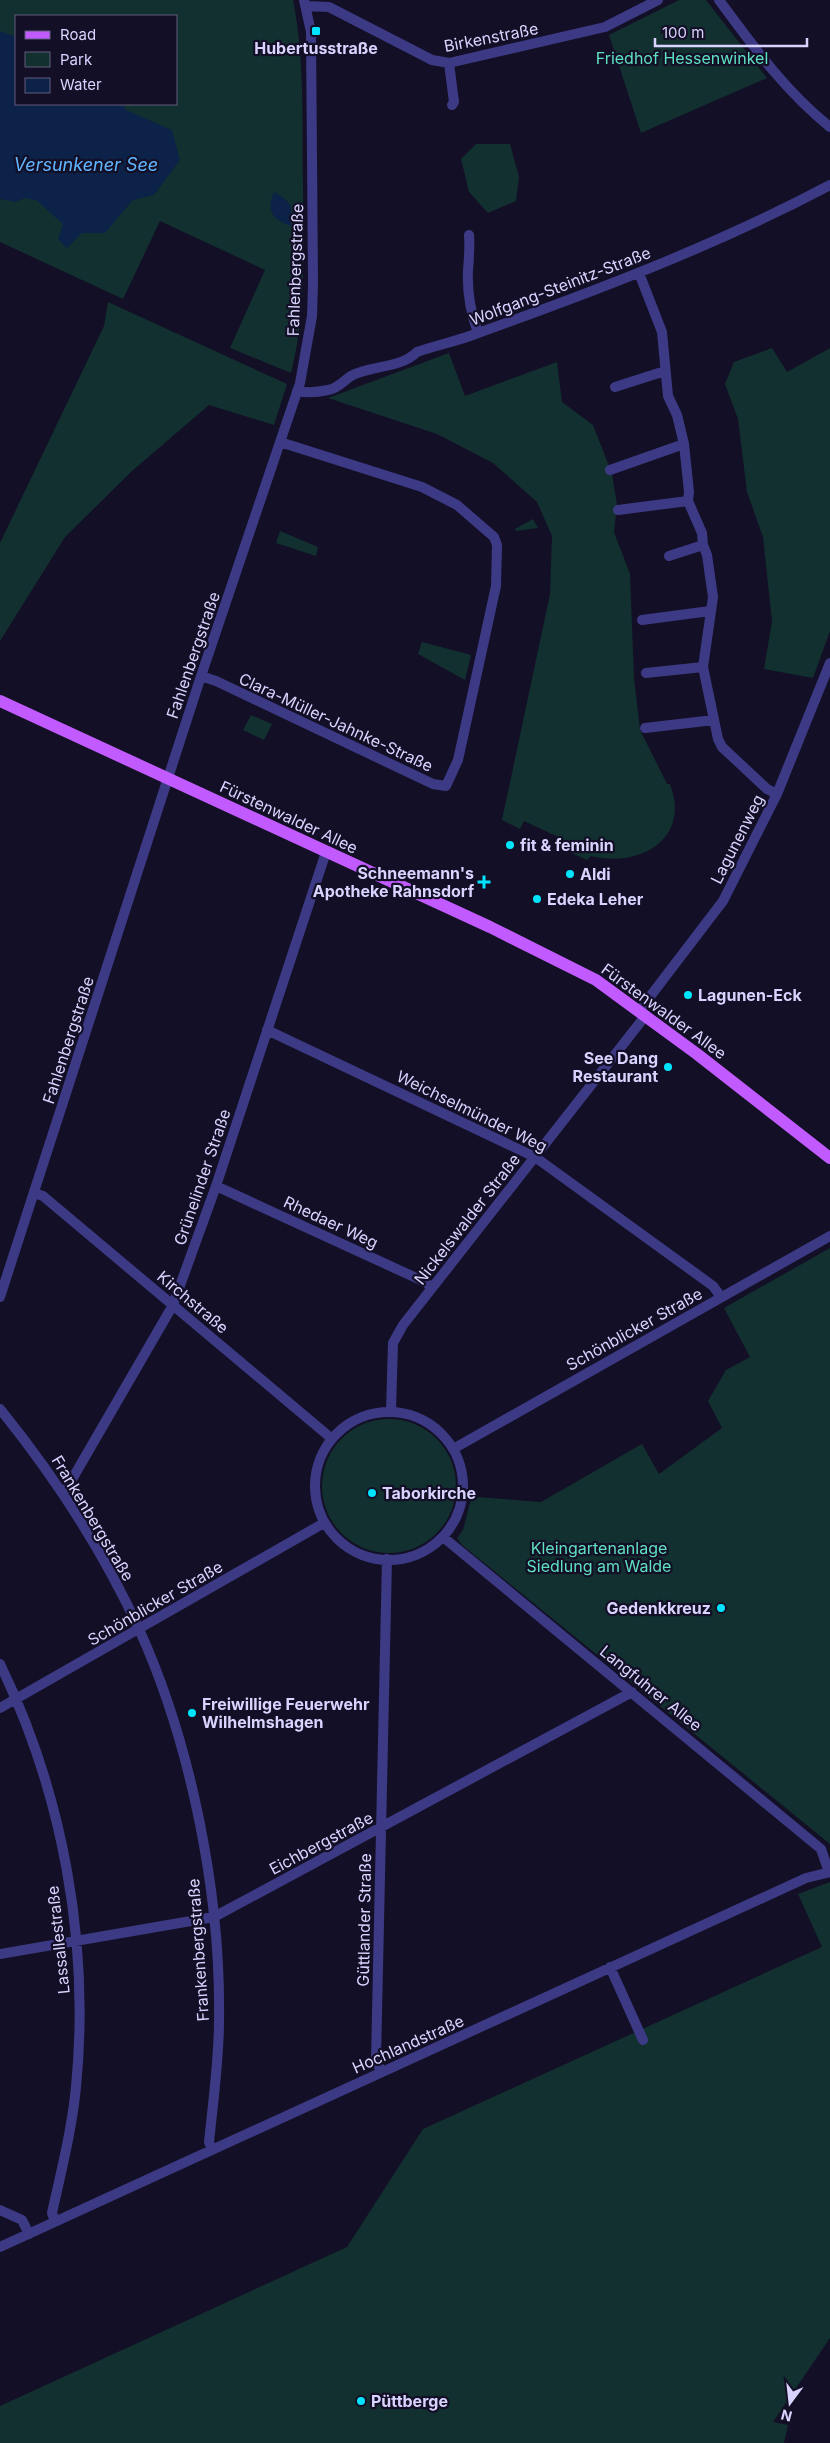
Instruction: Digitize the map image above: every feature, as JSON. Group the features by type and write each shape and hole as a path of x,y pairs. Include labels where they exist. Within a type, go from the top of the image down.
{"main road":[{"name":"Fürstenwalder Allee","path":"0,701 545,954 596,980 642,1013 830,1158"}],"street":[{"name":"Birkenstraße","path":"305,3 329,7 432,60 449,63 605,27 658,0"},
{"path":"719,0 783,84 830,127"},
{"name":"Fahlenbergstraße","path":"0,1297 201,676 297,391 307,351 312,308 311,32 305,3"},
{"path":"449,63 454,102 452,105"},
{"name":"Wolfgang-Steinitz-Straße","path":"297,391 328,390 341,385 350,376 369,369 381,368 446,341 456,341 478,334 639,273 830,186"},
{"path":"469,235 471,257 469,280 472,318 478,334"},
{"path":"639,273 662,332 668,396 677,415 684,444 689,492 688,501 702,533 702,545 707,555 713,596 710,611 711,622 702,667 714,720 722,747 767,789 777,794"},
{"path":"616,387 665,371"},
{"name":"Clara-Müller-Jahnke-Straße","path":"201,676 433,784 446,786 458,760 496,586 497,545 494,538 457,505 422,487 280,442"},
{"path":"610,470 684,444"},
{"path":"618,510 688,501"},
{"path":"669,556 702,545"},
{"path":"642,620 710,611"},
{"name":"Lagunenweg","path":"642,1013 722,901 777,794 830,663"},
{"path":"646,673 702,667"},
{"path":"645,728 714,720"},
{"name":"Grünelinder Straße","path":"62,1491 68,1487 173,1305 216,1186 326,852"},
{"name":"Nickelswalder Straße","path":"390,1411 393,1343 403,1324 535,1157 642,1013"},
{"name":"Weichselmünder Weg","path":"267,1030 535,1157 714,1286 721,1297"},
{"name":"Rhedaer Weg","path":"216,1186 417,1279 432,1288"},
{"name":"Kirchstraße","path":"34,1193 43,1196 331,1438"},
{"name":"Schönblicker Straße","path":"453,1449 830,1236"},
{"name":"Frankenbergstraße","path":"0,1409 40,1459 62,1491 105,1562 139,1629 166,1699 189,1776 204,1848 214,1917 219,2020 209,2142 212,2150"},
{"path":"390,1411 417,1418 430,1424 453,1449 460,1465 462,1482 461,1501 455,1518 444,1537 417,1554 388,1559 357,1552 334,1536 324,1523 317,1507 314,1491 320,1457 331,1438 357,1420 390,1411"},
{"name":"Schönblicker Straße","path":"0,1708 324,1523"},
{"name":"Langfuhrer Allee","path":"444,1537 821,1850 830,1872"},
{"name":"Güttlander Straße","path":"381,2072 376,2059 388,1559"},
{"name":"Lassallestraße","path":"0,1664 36,1749 51,1801 66,1873 76,1941 80,2006 76,2088 52,2214 56,2221"},
{"name":"Eichbergstraße","path":"0,1954 214,1917 632,1692"},
{"name":"Hochlandstraße","path":"0,2247 806,1878 830,1872"},
{"path":"610,1967 643,2040"},
{"path":"0,2210 22,2220 29,2234"}],"green space":[{"path":"0,0 293,0 297,23 302,91 303,279 300,326 291,373 230,348 265,270 160,221 123,299 0,242"},
{"name":"Friedhof Hessenwinkel","path":"679,0 706,0 767,78 641,133 609,35"},
{"path":"476,144 510,144 519,177 516,201 488,213 469,192 461,159"},
{"path":"108,302 287,384 274,425 209,405 132,471 65,537 0,641 0,543 104,326"},
{"path":"772,348 787,372 830,348 830,631 813,678 764,669 772,621 763,537 747,492 738,419 725,384 734,362"},
{"path":"449,353 465,396 557,362 562,402 593,425 612,474 617,505 614,532 630,574 634,678 640,730 667,784 670,784 675,803 673,820 667,834 657,845 643,853 627,858 609,859 591,856 587,860 567,851 571,843 524,821 520,829 502,820 550,594 552,536 537,502 493,463 437,434 328,398"},
{"path":"533,519 538,528 516,531 515,529"},
{"path":"280,531 318,547 316,556 276,543"},
{"path":"422,642 471,655 465,680 418,654"},
{"path":"251,715 272,724 264,740 243,730"},
{"name":"Kleingartenanlage Siedlung am Walde","path":"830,1248 830,1844 462,1545 457,1538 463,1530 471,1499 477,1497 541,1502 642,1444 659,1474 722,1428 708,1401 726,1370 750,1357 724,1308"},
{"path":"389,1419 415,1424 426,1430 436,1439 445,1449 451,1460 456,1486 451,1512 445,1523 436,1533 426,1542 415,1548 389,1553 363,1548 352,1542 342,1533 333,1523 327,1512 322,1486 327,1460 333,1449 342,1439 352,1430 363,1424"},
{"name":"Püttberge","path":"830,1882 830,2338 773,2422 788,2425 784,2443 0,2443 0,2406 347,2247 423,2129 822,1947 798,1894"}],"water":[{"name":"Versunkener See","path":"0,31 15,37 15,105 124,105 126,110 172,130 180,160 154,195 133,200 105,233 82,233 67,248 58,239 63,224 36,200 25,198 15,202 0,199"},
{"path":"274,192 285,199 290,205 291,226 279,221 272,214 271,204"}],"place":[{"name":"Hubertusstraße","path":"316,31"},
{"name":"fit & feminin","path":"510,845"},
{"name":"Aldi","path":"570,874"},
{"name":"Schneemann's Apotheke Rahnsdorf","path":"484,882"},
{"name":"Edeka Leher","path":"537,899"},
{"name":"Lagunen-Eck","path":"688,995"},
{"name":"See Dang Restaurant","path":"668,1067"},
{"name":"Taborkirche","path":"372,1493"},
{"name":"Gedenkkreuz","path":"721,1608"},
{"name":"Freiwillige Feuerwehr Wilhelmshagen","path":"192,1713"},
{"name":"Püttberge","path":"361,2401"}]}
